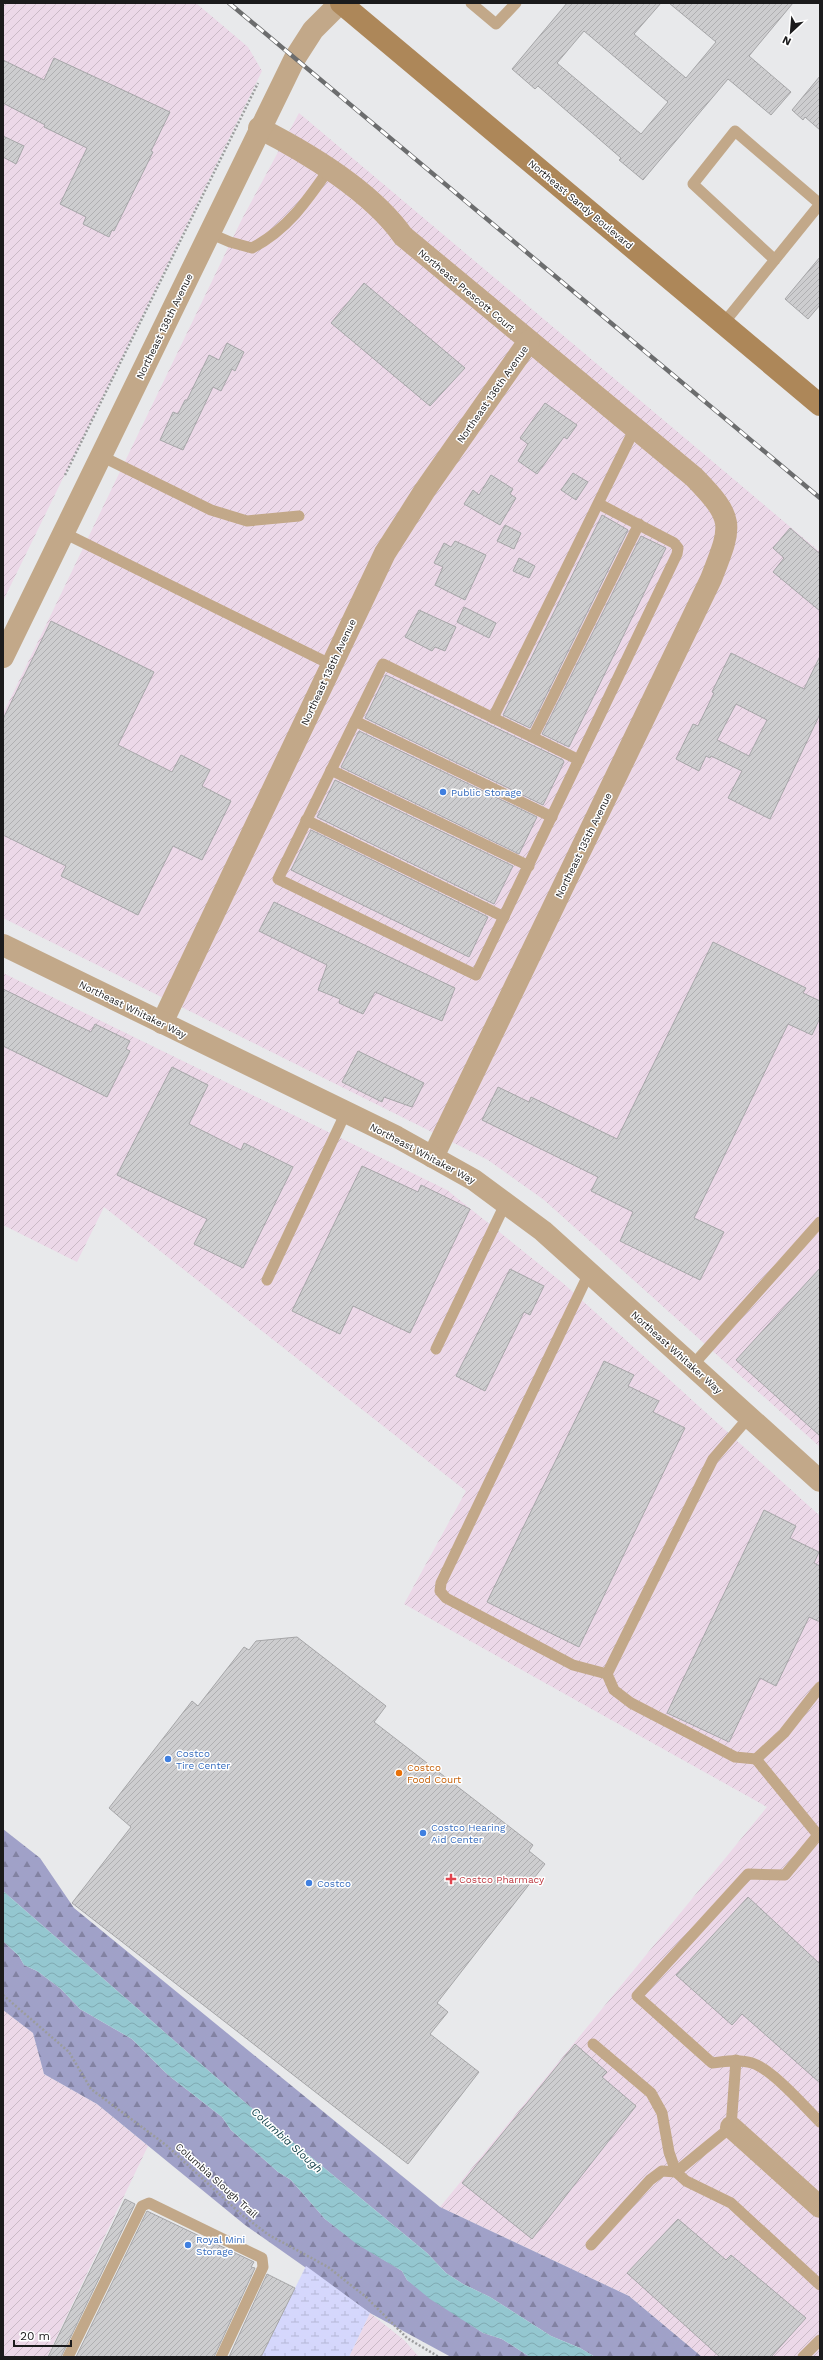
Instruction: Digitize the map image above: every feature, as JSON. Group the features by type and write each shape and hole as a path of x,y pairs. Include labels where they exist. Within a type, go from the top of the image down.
{"main road":[{"name":"Northeast Sandy Boulevard","path":"340,3 820,405"}],"street":[{"name":"Northeast 138th Avenue","path":"3,658 259,128 295,58 313,30 340,3"},
{"name":"Northeast Prescott Court","path":"259,128 288,143 329,169 390,218 403,236 694,477 714,497 724,512 727,532"},
{"name":"Northeast 136th Avenue","path":"162,1023 385,553 425,490 529,341"},
{"name":"Northeast 135th Avenue","path":"433,1157 711,579 727,532"},
{"name":"Northeast Whitaker Way","path":"3,946 346,1112 458,1170 506,1202 589,1272 820,1481"},
{"path":"731,2128 820,2207"}],"lane":[{"path":"471,3 496,24 516,3"},
{"path":"723,324 775,260 820,204 735,131 694,184 775,260"},
{"path":"209,233 230,242 252,248 272,238 308,200 329,169"},
{"path":"493,718 635,428"},
{"path":"101,456 211,510 247,521 299,516"},
{"path":"580,760 383,664 278,879 476,975 580,760 677,554 678,548 674,542 599,504"},
{"path":"533,737 639,524"},
{"path":"64,533 332,665"},
{"path":"355,721 552,817"},
{"path":"331,770 529,866"},
{"path":"306,820 504,917"},
{"path":"267,1280 346,1112"},
{"path":"436,1349 506,1202"},
{"path":"692,1366 820,1222"},
{"path":"589,1272 441,1583 440,1591 446,1598 573,1665 607,1674"},
{"path":"749,1416 713,1459 607,1674 614,1690 631,1703 734,1757 756,1759 818,1835 785,1875 748,1874 637,1996 712,2063 736,2060 753,2063 775,2078 820,2122"},
{"path":"756,1759 784,1733 820,1687"},
{"path":"593,2044 651,2093 662,2113 669,2152 676,2172 686,2181 731,2203 820,2285"},
{"path":"591,2244 650,2180 662,2171 676,2172 731,2128 736,2060"},
{"path":"68,2357 142,2206 149,2203 262,2258 263,2267 221,2357"},
{"path":"803,2357 820,2340"}],"path":[{"path":"65,475 258,83"},
{"name":"Columbia Slough Trail","path":"3,1995 69,2052 82,2078 91,2089 166,2145 242,2215 269,2235 323,2264 366,2297 407,2338 440,2357"}],"shaded area":[{"path":"3,3 196,3 248,47 262,71 3,601"},
{"path":"299,113 820,552 820,1447 544,1200 488,1160 3,918 3,714 241,221"},
{"path":"3,973 447,1190 564,1284 820,1516 820,2357 702,2357 629,2296 440,2207 767,1807 404,1604 466,1491 104,1207 77,1262 3,1225"},
{"path":"3,2010 33,2033 44,2074 97,2104 148,2146 47,2357 3,2357"},
{"path":"370,2313 404,2340 419,2357 349,2357"}],"green space":[{"path":"3,1829 40,1858 74,1908 440,2207 629,2296 702,2357 595,2357 580,2348 551,2336 490,2297 463,2284 446,2273 427,2253 241,2099 3,1891"},
{"path":"3,1941 19,1956 24,1965 37,1971 61,1989 80,2009 132,2039 168,2075 222,2117 231,2130 278,2172 291,2180 325,2219 358,2244 402,2271 407,2280 483,2333 502,2339 530,2357 451,2357 370,2313 245,2225 97,2104 44,2074 33,2033 3,2010"},
{"path":"306,2266 370,2313 349,2357 261,2357"}],"water":[{"name":"Columbia Slough","path":"3,1891 241,2099 427,2253 446,2273 463,2284 490,2297 551,2336 580,2348 595,2357 530,2357 502,2339 483,2333 430,2299 407,2280 402,2271 358,2245 325,2219 291,2180 278,2172 231,2130 222,2117 168,2075 132,2039 80,2009 61,1989 37,1971 24,1965 19,1956 3,1941"}],"building":[{"path":"567,3 661,3 634,34 686,78 716,42 669,3 793,3 749,56 791,92 771,115 728,79 643,180 619,160 621,158 538,86 535,89 512,69","holes":["584,31 668,102 641,134 557,63"]},
{"path":"54,58 170,112 151,151 153,152 114,231 112,230 109,237 83,224 86,217 60,204 87,148 44,127 45,125 3,103 3,60 44,80"},
{"path":"820,76 820,130 805,117 803,120 792,110"},
{"path":"3,136 24,146 16,164 3,157"},
{"path":"820,257 820,305 808,319 785,299"},
{"path":"364,283 465,368 430,406 331,323"},
{"path":"227,343 244,352 235,371 232,369 221,391 213,387 183,450 160,440 173,412 178,414 185,400 187,400 209,355 219,360"},
{"path":"545,403 577,425 567,439 564,437 537,474 518,461 528,444 520,438"},
{"path":"573,473 588,482 576,500 561,490"},
{"path":"491,475 513,489 510,494 516,498 500,525 464,504 473,490 479,495"},
{"path":"602,515 628,530 530,728 503,715"},
{"path":"505,525 521,533 514,549 497,541"},
{"path":"790,528 820,554 820,611 773,572 784,558 773,548"},
{"path":"641,536 666,548 569,747 542,734"},
{"path":"455,541 486,555 465,600 435,585 443,567 434,563 444,543 451,547"},
{"path":"519,558 535,566 529,578 513,571"},
{"path":"464,607 496,623 489,638 457,622"},
{"path":"419,610 456,627 445,651 435,647 432,651 405,637"},
{"path":"51,621 154,672 118,745 172,772 181,755 210,770 202,786 231,801 202,860 173,846 138,915 61,876 66,866 3,835 3,719"},
{"path":"731,653 804,689 820,656 820,714 770,819 728,798 742,771 711,756 710,758 706,756 699,771 676,759 693,724 698,726 714,693 712,692","holes":["736,704 767,720 749,756 717,740"]},
{"path":"386,675 563,760 564,762 543,805 365,718"},
{"path":"359,731 537,817 519,854 341,767"},
{"path":"335,780 513,866 494,904 317,817"},
{"path":"311,830 488,917 469,957 291,870"},
{"path":"274,902 455,988 442,1021 375,992 363,1014 339,1003 340,999 318,990 327,965 259,931"},
{"path":"713,942 806,988 803,993 820,1001 820,1018 812,1035 788,1024 694,1218 724,1232 700,1280 620,1241 633,1212 591,1191 598,1177 482,1120 498,1087 529,1102 531,1097 617,1139"},
{"path":"3,989 91,1032 95,1024 130,1041 126,1049 130,1051 107,1097 3,1046"},
{"path":"358,1051 424,1083 412,1107 384,1097 382,1102 342,1082"},
{"path":"172,1067 208,1085 189,1124 241,1150 244,1143 293,1167 243,1268 194,1244 207,1219 117,1175"},
{"path":"362,1166 418,1192 421,1185 470,1209 410,1333 353,1306 340,1334 292,1311"},
{"path":"820,1268 820,1436 736,1360"},
{"path":"510,1269 544,1286 530,1315 524,1312 485,1391 456,1376"},
{"path":"604,1361 634,1375 628,1386 659,1401 653,1412 685,1428 579,1647 487,1602"},
{"path":"764,1510 796,1526 790,1538 819,1552 814,1563 820,1566 820,1622 809,1617 776,1686 760,1678 729,1742 667,1713"},
{"name":"Costco","path":"297,1637 386,1706 374,1722 533,1845 529,1851 545,1864 437,2003 448,2012 430,2034 479,2072 408,2164 72,1903 131,1827 109,1808 192,1701 198,1706 244,1647 249,1650 256,1641"},
{"path":"748,1897 820,1964 820,2083 742,2014 732,2025 676,1975"},
{"path":"575,2044 607,2072 602,2077 636,2106 532,2239 462,2183"},
{"path":"125,2199 135,2204 61,2357 48,2357"},
{"path":"147,2211 254,2262 251,2267 255,2268 214,2357 76,2357"},
{"path":"678,2219 726,2260 731,2255 806,2318 771,2357 720,2357 627,2273"},
{"path":"267,2274 295,2288 261,2357 229,2357"}],"railway":[{"path":"229,3 820,498"}],"place":[{"name":"Public Storage","path":"443,792"},
{"name":"Costco Tire Center","path":"168,1759"},
{"name":"Costco Food Court","path":"399,1773"},
{"name":"Costco Hearing Aid Center","path":"423,1833"},
{"name":"Costco Pharmacy","path":"451,1879"},
{"name":"Costco","path":"309,1883"},
{"name":"Royal Mini Storage","path":"188,2245"}]}
